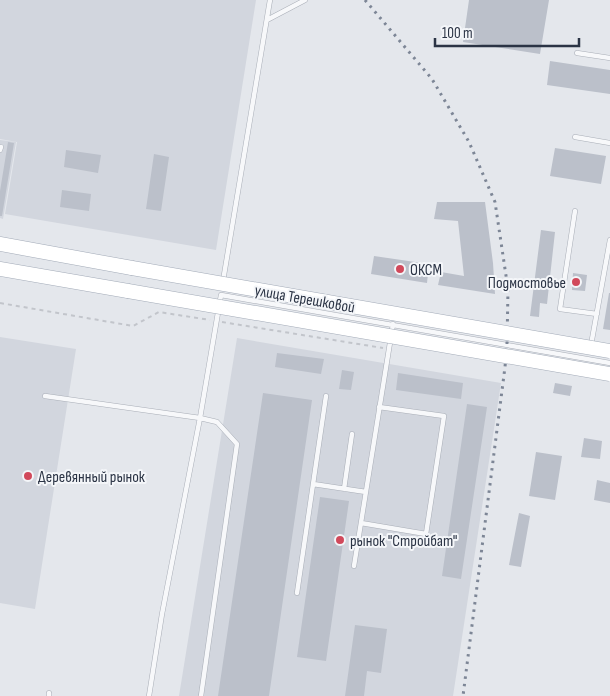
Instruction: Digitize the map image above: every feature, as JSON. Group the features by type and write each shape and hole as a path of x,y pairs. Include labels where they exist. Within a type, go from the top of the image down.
{"main road":[{"name":"улица Терешковой","path":"0,244 610,351"},
{"name":"улица Терешковой","path":"0,269 610,374"}],"lane":[{"path":"149,696 162,614 217,322 270,0"},
{"path":"267,20 305,0"},
{"path":"577,53 610,58"},
{"path":"575,137 610,143"},
{"path":"574,211 560,309 597,314"},
{"path":"589,359 610,240"},
{"path":"221,295 610,363"},
{"path":"354,566 392,324"},
{"path":"45,396 217,422 237,444 201,696"},
{"path":"297,593 326,396"},
{"path":"361,523 426,534 444,416 379,407"},
{"path":"344,489 352,434"},
{"path":"313,484 366,492"}],"path":[{"path":"0,304 133,326 159,312 217,322"}],"shaded area":[{"path":"0,0 256,0 216,250 5,214 17,142 0,139"},
{"path":"0,140 16,142 3,219 0,218"},
{"name":"Деревянный рынок","path":"0,337 76,349 35,609 0,603"},
{"name":"рынок \"Стройбат\"","path":"237,338 501,383 453,696 179,696"}],"building":[{"path":"469,0 549,0 540,54 463,42"},
{"path":"550,61 610,70 610,94 547,85"},
{"path":"8,142 14,143 2,216 0,216 0,191"},
{"path":"555,148 606,156 601,184 550,176"},
{"path":"66,150 101,155 98,173 64,167"},
{"path":"154,154 169,157 161,211 146,209"},
{"path":"62,190 91,194 89,211 60,207"},
{"path":"437,202 485,202 495,294 438,285 441,272 464,276 458,221 434,219"},
{"path":"541,230 555,232 547,304 540,303 539,317 530,316"},
{"name":"ОКСМ","path":"374,256 429,264 427,283 371,274"},
{"path":"573,273 587,275 585,291 572,290"},
{"path":"610,293 610,330 603,329"},
{"path":"277,353 324,359 321,374 275,367"},
{"path":"342,370 354,372 351,390 339,389"},
{"path":"398,373 463,383 461,399 396,390"},
{"path":"555,383 572,386 570,396 553,393"},
{"path":"263,393 312,400 269,696 218,696"},
{"path":"467,404 487,407 461,579 442,576"},
{"path":"584,438 602,441 600,459 581,457"},
{"path":"536,452 562,456 555,500 529,496"},
{"path":"597,480 610,483 610,503 594,500"},
{"path":"320,497 349,501 326,661 297,657"},
{"path":"519,513 530,516 521,567 509,565"},
{"path":"355,625 387,629 381,673 367,671 364,696 345,696"}],"railway":[{"path":"365,0 432,79 469,142 495,202 508,289 505,367 463,696"}],"place":[{"name":"ОКСМ","path":"400,269"},
{"name":"Подмостовье","path":"576,282"},
{"name":"Деревянный рынок","path":"28,476"},
{"name":"рынок \"Стройбат\"","path":"340,540"}]}
